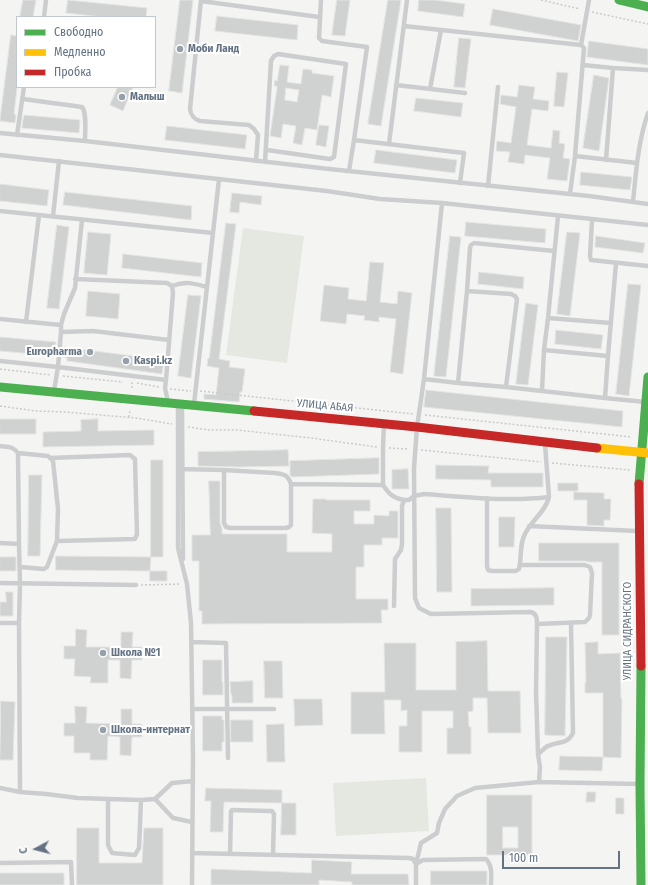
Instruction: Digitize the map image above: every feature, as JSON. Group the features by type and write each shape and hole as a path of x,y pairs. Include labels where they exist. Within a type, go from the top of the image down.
{"street":[{"path":"619,0 648,7"},
{"name":"УЛИЦА СИДРАНСКОГО","path":"642,885 645,860 640,784 644,634 639,531 640,478 645,453 643,438 648,377"},
{"name":"УЛИЦА АБАЯ","path":"0,387 417,427 645,453"}],"lane":[{"path":"44,16 46,0"},
{"path":"321,0 319,17 320,40 367,47 354,140 348,171"},
{"path":"389,144 407,0"},
{"path":"570,194 583,65 584,48 581,44 589,0"},
{"path":"256,161 258,135 249,125 200,121 191,114 190,109 201,1 319,17"},
{"path":"404,26 581,44"},
{"path":"430,89 441,30"},
{"path":"266,162 271,61 274,56 278,54 346,64 334,157 330,159 267,150"},
{"path":"583,65 648,70"},
{"path":"606,160 613,68"},
{"path":"396,85 465,94"},
{"path":"488,186 498,87"},
{"path":"17,135 24,88"},
{"path":"23,99 82,107 85,114 85,141"},
{"path":"633,202 642,131 648,113"},
{"path":"0,132 570,194 648,204"},
{"path":"354,140 464,153 460,183"},
{"path":"0,154 327,191 380,199 442,203 648,226"},
{"path":"575,156 637,163"},
{"path":"53,216 59,161"},
{"path":"194,406 219,179"},
{"path":"442,203 424,379 418,414 414,468 415,598 419,608 431,614 534,613 538,624 536,691 538,754 540,767 539,782"},
{"path":"0,211 213,233"},
{"path":"26,322 39,215"},
{"path":"542,390 544,350 558,216"},
{"path":"54,392 58,367 61,325 75,288 82,220"},
{"path":"592,220 591,260 648,266"},
{"path":"458,383 471,245 474,244 554,251"},
{"path":"605,398 616,262"},
{"path":"75,279 167,283 172,286"},
{"path":"172,286 183,282 207,287"},
{"path":"172,286 173,289 165,388 176,404 183,565 187,584 191,623 193,781 192,885"},
{"path":"467,291 511,294 517,299 506,387"},
{"path":"548,318 610,323"},
{"path":"0,319 61,325"},
{"path":"61,332 93,331 169,340"},
{"path":"544,350 608,356"},
{"path":"0,361 166,380"},
{"path":"424,379 647,402"},
{"path":"176,404 180,469"},
{"path":"384,424 382,447 383,485 389,493 397,499 409,500 414,496 424,494 487,498 531,499 549,497"},
{"path":"487,498 488,570 516,571 519,569 520,565 521,547 525,533 547,504 549,497 545,442"},
{"path":"0,446 12,447 18,453 20,567 20,792"},
{"path":"18,453 48,456 50,458 130,455 135,459 135,539 57,541"},
{"path":"20,567 46,568 57,541 57,494 53,461 50,458"},
{"path":"180,469 224,470 281,474 288,477 291,484 291,525 286,528 226,527 224,523 224,470"},
{"path":"291,484 383,485"},
{"path":"394,606 395,559 401,550 402,544 402,506 404,500"},
{"path":"529,526 639,531"},
{"path":"0,543 19,544"},
{"path":"520,565 585,565 590,567 592,573 590,615 585,622 538,624"},
{"path":"0,583 136,585"},
{"path":"0,623 19,623"},
{"path":"538,754 548,746 571,738 573,733 571,623"},
{"path":"192,642 226,642 228,758"},
{"path":"192,708 274,709"},
{"path":"0,788 20,792 78,798 141,800 154,799 172,783 193,781"},
{"path":"416,885 416,864 421,843 437,833 439,823 445,809 457,796 475,788 505,784 539,782 640,784"},
{"path":"108,799 108,845 112,853 135,854 139,848 141,800"},
{"path":"154,799 173,818 192,822"},
{"path":"230,854 231,811 270,810 274,814 273,855"},
{"path":"192,853 409,858 413,859 416,864"},
{"path":"416,864 423,860 486,859 490,863 491,885"},
{"path":"0,863 71,862 72,885"}],"path":[{"path":"541,0 648,24"},
{"path":"0,369 165,388 643,438"},
{"path":"129,417 132,383"},
{"path":"0,406 36,411 129,417 178,425"},
{"path":"136,585 187,584"}],"shaded area":[{"path":"243,228 304,236 287,363 226,355"},
{"path":"426,778 429,831 336,836 333,783"}],"building":[{"path":"23,0 36,0 33,16 20,16"},
{"path":"68,0 147,8 146,16 93,16 66,13"},
{"path":"180,0 193,0 182,93 169,91"},
{"path":"337,0 350,0 345,36 332,35"},
{"path":"388,0 401,0 381,126 368,124"},
{"path":"419,0 435,0 465,4 463,17 418,11"},
{"path":"493,9 581,25 578,41 490,25"},
{"path":"217,16 298,25 297,40 215,31"},
{"path":"11,35 16,36 17,88 14,114 16,115 15,123 0,121"},
{"path":"459,38 471,39 465,88 454,87"},
{"path":"589,41 648,49 648,65 587,57"},
{"path":"280,65 289,66 287,82 301,84 303,69 312,70 312,73 334,76 331,97 322,95 317,130 305,128 302,145 293,143 296,126 283,124 281,138 270,136 277,88 277,86 274,86 275,80 277,81","holes":["286,88 299,90 297,102 285,100"]},
{"path":"557,72 568,73 564,107 554,106"},
{"path":"594,75 609,78 599,151 583,148"},
{"path":"519,85 535,87 533,99 549,101 548,111 532,109 527,145 551,148 553,130 560,131 559,143 565,144 563,158 570,159 567,181 547,179 550,158 525,155 524,164 508,162 510,152 496,151 497,141 511,143 516,107 500,104 501,95 517,97"},
{"name":"Малыш","path":"118,88 133,88 123,111 110,105"},
{"path":"416,98 463,103 461,117 414,111"},
{"path":"24,115 80,120 79,133 22,128"},
{"path":"319,125 329,126 326,147 316,145"},
{"path":"167,126 247,135 245,149 165,140"},
{"path":"376,150 457,160 455,173 374,163"},
{"path":"581,172 632,177 630,190 580,185"},
{"path":"0,184 49,190 47,206 0,201"},
{"path":"65,192 192,206 191,220 63,205"},
{"path":"232,193 262,196 261,205 240,202 239,213 230,212"},
{"path":"466,222 546,229 545,243 465,236"},
{"path":"226,223 236,224 219,359 230,361 229,367 245,369 239,402 204,399 204,394 216,395 219,368 207,366"},
{"path":"57,225 69,227 59,309 47,308"},
{"path":"88,232 111,234 107,275 84,273"},
{"path":"567,232 580,233 570,316 557,314"},
{"path":"450,236 461,237 446,377 434,376"},
{"path":"596,236 645,243 643,253 595,247"},
{"path":"123,254 202,263 201,277 122,268"},
{"path":"370,262 384,263 380,302 397,304 398,291 412,293 403,374 390,372 396,319 379,317 379,322 364,320 365,316 347,314 346,324 320,321 324,285 349,288 348,299 366,301"},
{"path":"479,272 524,277 523,289 478,284"},
{"path":"628,284 641,285 629,396 616,394"},
{"path":"88,291 120,294 118,319 86,316"},
{"path":"188,295 201,296 191,378 178,376"},
{"path":"526,303 538,305 528,385 516,384"},
{"path":"556,330 603,335 601,349 555,344"},
{"path":"0,337 56,342 55,356 0,351"},
{"path":"64,347 164,360 162,374 67,361 67,358 63,357"},
{"path":"426,390 623,411 622,427 424,407"},
{"path":"0,419 36,419 36,434 0,434"},
{"path":"98,419 98,431 154,430 154,445 43,447 43,432 81,431 81,420"},
{"path":"288,450 289,466 198,466 198,452"},
{"path":"379,458 379,474 292,477 290,475 290,461"},
{"path":"151,460 163,460 163,557 151,557"},
{"path":"436,465 489,466 488,473 543,473 543,487 491,487 491,480 436,479"},
{"path":"408,469 409,489 392,489 392,470"},
{"path":"29,475 42,475 40,556 28,556"},
{"path":"209,481 220,481 220,523 222,534 287,534 287,552 332,552 332,534 312,533 313,499 370,500 370,511 354,511 354,524 374,524 374,515 389,516 389,511 398,511 398,538 382,538 382,545 364,545 364,567 356,567 356,599 388,599 388,610 381,610 382,623 202,624 202,611 199,611 199,561 192,561 192,535 210,535"},
{"path":"558,483 578,483 578,491 558,491"},
{"path":"574,492 604,493 604,499 611,499 610,520 604,520 604,526 587,525 587,500 574,500"},
{"path":"436,508 451,508 452,592 437,592"},
{"path":"499,517 515,517 514,547 499,547"},
{"path":"539,543 619,543 619,635 602,635 602,562 539,561"},
{"path":"56,556 151,557 150,571 56,570"},
{"path":"0,557 16,557 16,571 0,571"},
{"path":"150,571 167,571 167,581 150,581"},
{"path":"554,588 554,605 471,606 471,589"},
{"path":"6,592 13,592 13,616 0,616 0,602 6,602"},
{"name":"Школа №1","path":"76,629 87,630 86,647 121,647 121,632 133,632 132,647 142,647 142,660 132,660 131,679 120,678 120,660 108,660 108,683 90,683 91,677 74,676 75,659 64,659 64,646 75,646"},
{"path":"546,637 567,637 565,736 545,735"},
{"path":"487,641 488,691 520,691 521,733 488,733 487,698 473,698 473,711 468,712 469,727 471,727 471,754 447,754 447,728 453,728 453,711 422,711 422,752 399,752 399,726 407,726 407,710 401,711 401,700 384,700 385,734 351,734 351,692 385,692 384,643 416,643 416,690 456,690 456,642"},
{"path":"598,642 598,654 620,653 622,699 621,758 603,757 603,693 585,693 585,643"},
{"path":"203,660 222,660 223,695 203,695"},
{"path":"264,661 282,661 283,698 265,698"},
{"path":"253,681 253,703 232,703 230,682"},
{"path":"294,699 322,699 323,725 295,726"},
{"path":"1,701 15,702 13,760 0,760"},
{"name":"Школа-интернат","path":"75,706 87,707 86,723 121,724 121,709 132,709 132,724 142,724 142,737 132,737 131,756 120,755 120,737 108,736 107,760 90,760 90,753 74,753 74,736 64,736 64,723 75,723"},
{"path":"203,716 222,716 222,720 224,720 224,742 222,742 222,751 203,751"},
{"path":"231,720 253,720 253,742 231,742"},
{"path":"284,724 285,762 267,762 266,725"},
{"path":"560,756 603,757 602,771 559,770"},
{"path":"206,788 282,790 282,803 224,802 223,832 210,832 211,801 205,801"},
{"path":"587,792 596,792 595,802 586,802"},
{"path":"487,795 532,795 532,855 487,855","holes":["503,827 518,827 518,848 503,848"]},
{"path":"616,798 624,798 624,814 616,814"},
{"path":"282,803 296,803 296,835 281,835"},
{"path":"77,828 99,828 99,863 142,863 144,828 163,828 163,885 77,885"},
{"path":"312,860 352,862 351,874 408,874 409,885 352,885 352,882 319,880 319,885 211,885 211,869 311,873"},
{"path":"431,871 487,871 487,885 431,885"},
{"path":"0,873 64,873 64,885 0,885"}],"traffic: fast":[{"path":"619,0 648,7"},
{"path":"639,484 648,377"},
{"path":"0,387 254,411"},
{"path":"641,666 641,885"}],"traffic: slow":[{"path":"597,448 648,453"}],"traffic: jam":[{"path":"254,411 417,427 597,448"},
{"path":"639,484 641,666"}],"place":[{"name":"Моби Ланд","path":"180,49"},
{"name":"Малыш","path":"122,97"},
{"name":"Europharma","path":"90,352"},
{"name":"Kaspi.kz","path":"126,361"},
{"name":"Школа №1","path":"103,653"},
{"name":"Школа-интернат","path":"103,730"}]}
